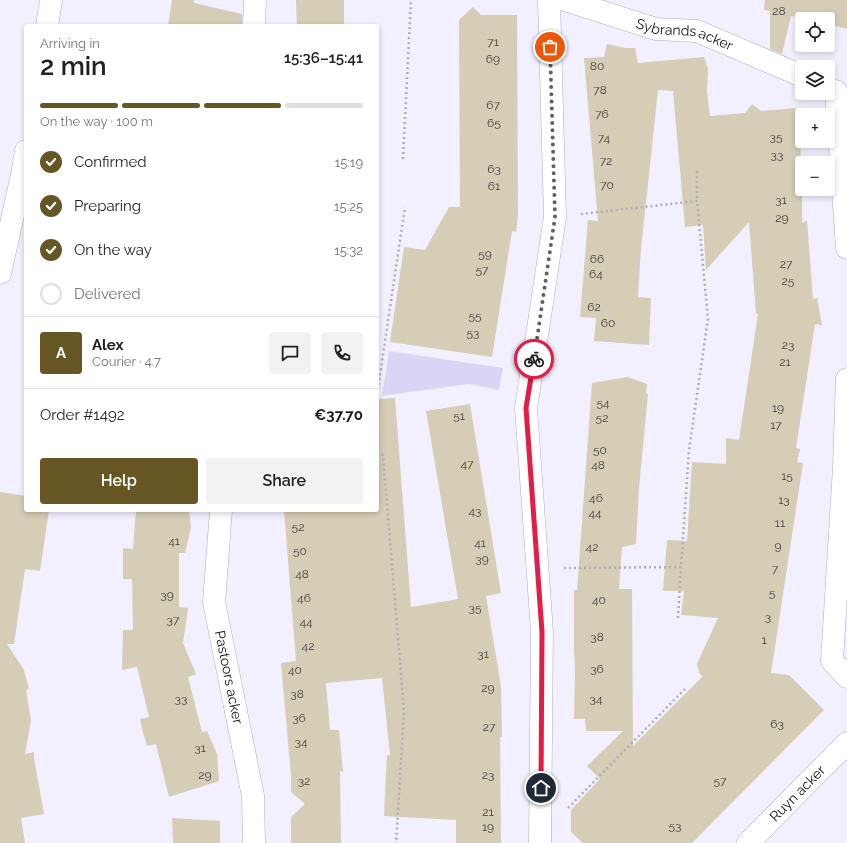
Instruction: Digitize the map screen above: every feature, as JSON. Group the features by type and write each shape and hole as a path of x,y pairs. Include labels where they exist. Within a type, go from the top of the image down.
{"street":[{"path":"47,24 51,0"},
{"path":"254,24 255,0"},
{"path":"541,839 542,632 526,408 555,217 549,0"},
{"name":"Sybrands acker","path":"565,0 656,29 697,31 795,73"},
{"path":"837,90 847,248"},
{"path":"0,273 24,164"},
{"path":"847,379 844,468 832,661 847,676"},
{"name":"Pastoors acker","path":"222,512 214,602 253,796 254,843"},
{"name":"Ruyn acker","path":"748,843 847,743"}],"path":[{"path":"404,159 411,0"},
{"path":"678,618 689,450 708,319 697,202 697,172"},
{"path":"555,217 697,202"},
{"path":"379,382 406,207"},
{"path":"379,454 383,455 404,711 396,843"},
{"path":"537,569 681,567"},
{"path":"541,839 685,689"}],"shaded area":[{"path":"389,351 503,368 499,390 469,384 382,396"}],"building":[{"path":"172,0 194,0 194,3 242,14 242,24 168,24"},
{"path":"296,0 344,0 344,24 297,24"},
{"path":"765,0 847,0 847,29 835,26 835,12 795,12 795,17 791,16 782,54 770,49 770,11 764,10"},
{"path":"473,7 481,15 517,15 518,216 516,232 512,231 492,357 390,342 404,247 425,250 449,207 460,207 459,20"},
{"path":"607,44 626,48 635,48 638,63 704,57 708,69 707,92 710,116 745,113 752,104 761,111 795,108 795,148 800,148 801,156 795,156 795,196 802,196 802,222 807,221 813,299 817,298 822,325 815,324 796,448 800,449 797,462 803,463 771,673 789,675 824,710 692,843 583,843 571,832 571,810 600,779 587,766 623,731 586,731 585,719 574,719 574,590 577,590 592,383 628,377 647,384 646,394 648,394 639,488 636,544 622,547 619,589 632,589 633,746 703,676 699,673 697,664 718,618 681,615 684,591 663,591 667,540 687,541 692,462 726,464 726,438 739,440 758,314 756,314 749,222 706,270 703,225 685,227 673,91 658,90 641,249 638,297 651,298 649,345 594,341 596,318 580,317 588,220 598,221 584,58 604,57"},
{"path":"395,398 411,607 458,599 426,411 470,404 501,593 486,596 501,686 501,843 456,843 456,820 384,816 387,755 390,755 382,678 326,683 330,730 339,730 343,772 340,771 341,843 291,843 291,817 305,804 291,792 291,775 281,663 296,661 284,512 379,512 379,399"},
{"path":"0,492 24,496 24,512 49,512 40,571 25,569 14,644 7,644 24,670 29,689 26,690 31,720 25,754 34,752 44,814 21,818 25,843 0,843"},
{"path":"136,512 189,512 191,528 185,553 179,553 179,607 188,608 183,643 196,674 188,677 202,732 207,731 217,754 219,781 169,797 156,744 147,746 143,732 140,719 149,717 137,667 122,670 123,630 133,630 132,579 123,579 123,548 133,549"},
{"path":"172,818 220,821 220,843 173,843"}],"way so far":[{"path":"534,359 555,217 550,47"}],"route":[{"path":"534,359 526,408 542,632 541,788"}]}
